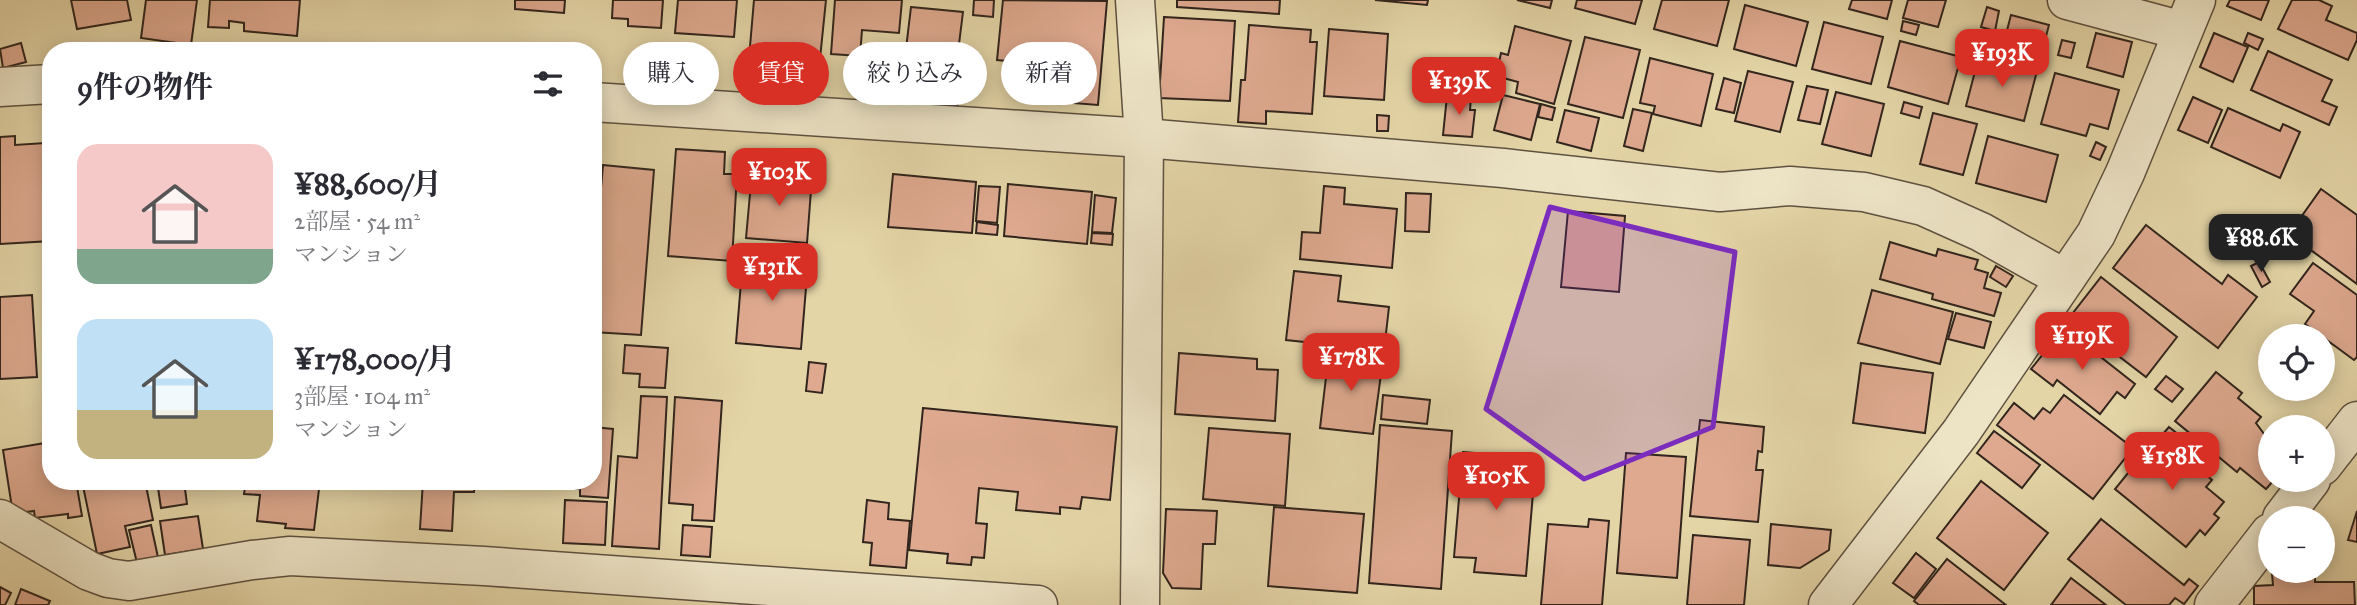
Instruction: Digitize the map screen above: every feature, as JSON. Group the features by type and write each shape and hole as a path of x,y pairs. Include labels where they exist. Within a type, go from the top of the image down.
{"street":[{"path":"1135,0 1144,138 1140,605"},
{"path":"1828,605 1961,432 2096,234 2125,173 2189,15 2067,0"},
{"path":"0,87 42,85"},
{"path":"602,103 1144,138 1503,169 1720,192 1790,186 1864,192 1923,206 1981,232 2065,279"},
{"path":"2335,449 2357,421"},
{"path":"2290,506 2302,492"},
{"path":"0,519 89,571 129,582 252,560 290,556 484,566 663,592 1038,605"},
{"path":"2214,605 2258,548"}],"highlighted area":[{"path":"1550,207 1735,252 1713,427 1584,479 1486,409"}],"building":[{"path":"71,0 127,0 131,20 77,29"},
{"path":"146,0 197,0 191,42 141,38"},
{"path":"210,0 300,0 297,36 244,31 244,23 229,21 229,28 208,27"},
{"path":"515,0 565,0 564,13 515,9"},
{"path":"613,0 663,0 661,28 628,26 628,19 612,18"},
{"path":"678,0 737,0 734,37 675,33"},
{"path":"754,0 826,0 822,42 750,42"},
{"path":"835,0 902,0 899,33 862,30 861,42 843,42 843,55 831,54"},
{"path":"974,0 994,0 993,17 973,15"},
{"path":"1003,0 1107,1 1098,105 1097,42 1001,42 1001,60 997,60"},
{"path":"1177,0 1280,0 1279,14 1177,7"},
{"path":"1375,0 1428,0 1427,5"},
{"path":"1517,0 1552,0 1550,8"},
{"path":"1577,0 1642,0 1635,24 1575,8"},
{"path":"1662,0 1729,0 1717,46 1654,29"},
{"path":"1852,0 1892,0 1887,19 1849,9"},
{"path":"1908,0 1946,0 1938,27 1903,18"},
{"path":"2230,0 2269,0 2261,20 2227,6"},
{"path":"2292,0 2319,0 2332,6 2326,20 2357,33 2357,40 2348,60 2278,29"},
{"path":"1745,5 1808,22 1796,66 1734,49"},
{"path":"911,7 963,12 959,42 907,42"},
{"path":"1987,7 1999,11 1995,31 1981,27"},
{"path":"2011,15 2049,25 2041,55 2003,46"},
{"path":"1164,17 1235,21 1230,101 1159,98"},
{"path":"1903,21 1919,25 1916,35 1901,31"},
{"path":"1824,22 1883,37 1871,84 1812,69"},
{"path":"1249,25 1311,30 1310,42 1317,42 1312,114 1266,111 1266,124 1238,122 1241,80 1245,80"},
{"path":"1515,26 1571,41 1554,104 1516,93 1518,82 1496,76 1501,53 1508,55"},
{"path":"1329,29 1388,34 1384,100 1324,96"},
{"path":"2096,33 2132,42 2123,77 2087,67"},
{"path":"2214,33 2248,47 2233,82 2200,67"},
{"path":"2248,33 2263,39 2258,50 2244,43"},
{"path":"1585,37 1640,50 1623,118 1568,104"},
{"path":"2062,40 2075,43 2071,58 2058,55"},
{"path":"1900,41 1961,57 1948,104 1888,87"},
{"path":"21,43 26,62 3,68 0,49"},
{"path":"2268,51 2332,80 2322,101 2337,107 2329,125 2251,90"},
{"path":"1979,56 2037,71 2024,121 1966,106"},
{"path":"1650,58 1713,74 1701,126 1653,114 1655,106 1640,103"},
{"path":"1748,71 1793,82 1780,132 1735,121"},
{"path":"2055,73 2119,90 2108,129 2090,124 2086,136 2041,124"},
{"path":"1724,78 1741,83 1734,113 1716,109"},
{"path":"1807,86 1828,90 1820,124 1798,120"},
{"path":"1836,92 1884,104 1871,156 1822,144"},
{"path":"1503,95 1540,104 1531,140 1494,130"},
{"path":"1447,96 1471,97 1470,110 1475,110 1472,137 1443,135"},
{"path":"2193,97 2222,110 2208,143 2178,130"},
{"path":"1904,102 1922,107 1919,118 1901,113"},
{"path":"1541,104 1555,108 1552,120 1538,117"},
{"path":"2228,108 2280,131 2283,124 2300,132 2280,178 2211,147"},
{"path":"1633,109 1652,113 1643,151 1624,146"},
{"path":"1565,110 1599,118 1591,151 1557,142"},
{"path":"1933,113 1977,124 1963,175 1920,164"},
{"path":"1377,115 1389,116 1388,131 1377,131"},
{"path":"15,136 15,145 42,143 42,242 0,244 0,137"},
{"path":"1988,136 2058,155 2046,202 1976,183"},
{"path":"2096,142 2106,147 2100,160 2090,156"},
{"path":"676,149 725,152 724,174 737,174 732,261 668,256"},
{"path":"603,165 654,170 641,335 602,333"},
{"path":"752,172 812,177 807,243 746,238"},
{"path":"893,174 976,182 972,233 888,227"},
{"path":"1008,184 1092,192 1087,244 1004,236"},
{"path":"979,186 1000,187 997,223 976,221"},
{"path":"1324,186 1345,188 1344,204 1397,209 1392,268 1300,259 1302,232 1320,233"},
{"path":"2321,189 2357,215 2357,284 2289,234"},
{"path":"1406,193 1431,194 1429,232 1405,231"},
{"path":"1095,195 1116,198 1112,233 1092,232"},
{"path":"1568,211 1625,216 1619,292 1561,287"},
{"path":"977,222 998,225 997,235 976,233"},
{"path":"2146,225 2222,284 2228,275 2257,297 2218,348 2113,268"},
{"path":"2213,228 2250,242 2248,251 2210,236"},
{"path":"1092,233 1113,234 1112,245 1091,243"},
{"path":"1890,242 1936,256 1938,249 1978,260 1975,269 1988,273 1984,288 2001,293 1994,316 1932,299 1933,294 1880,279"},
{"path":"743,258 808,263 801,349 736,343"},
{"path":"2259,262 2270,282 2262,287 2251,266"},
{"path":"2313,263 2357,295 2357,357 2354,360 2335,346 2335,324 2305,324 2314,311 2290,294"},
{"path":"1996,266 2013,276 2006,287 1990,277"},
{"path":"1294,271 1341,276 1338,301 1389,307 1385,342 1334,337 1333,345 1286,340"},
{"path":"2101,277 2177,337 2146,377 2069,318"},
{"path":"1872,290 1953,312 1940,364 1858,343"},
{"path":"32,295 37,377 0,379 0,297"},
{"path":"1956,313 1991,322 1984,348 1948,339"},
{"path":"2064,328 2135,384 2125,398 2117,392 2100,414 2057,380 2053,386 2031,369"},
{"path":"625,345 668,348 665,388 639,387 640,374 623,373"},
{"path":"1329,352 1383,359 1373,434 1320,428"},
{"path":"1179,353 1257,359 1257,369 1278,370 1275,421 1175,414"},
{"path":"809,362 826,364 822,393 806,391"},
{"path":"1861,363 1933,373 1925,433 1853,423"},
{"path":"2216,372 2242,393 2238,398 2259,415 2256,423 2258,483 2240,468 2237,472 2175,421"},
{"path":"2166,376 2183,389 2172,402 2155,389"},
{"path":"1383,395 1430,400 1427,424 1381,419"},
{"path":"2064,395 2133,448 2093,499 1997,425 2014,403 2034,419 2043,408 2050,413"},
{"path":"641,396 667,397 659,549 612,546 618,456 637,458"},
{"path":"675,397 722,401 714,521 692,520 693,505 669,503"},
{"path":"923,408 1117,427 1110,500 1082,497 1080,509 1060,507 1060,514 1016,510 1018,492 979,488 976,523 987,524 984,558 972,557 971,565 947,563 948,554 909,550"},
{"path":"1700,420 1764,427 1762,452 1758,451 1756,470 1763,470 1758,522 1690,516"},
{"path":"1380,425 1452,431 1441,589 1369,583"},
{"path":"2169,427 2184,439 2178,447 2163,434"},
{"path":"602,428 613,429 608,498 580,496 580,490 602,490"},
{"path":"1209,428 1290,434 1285,506 1203,499"},
{"path":"1994,431 2040,465 2022,488 1977,453"},
{"path":"2158,436 2212,480 2206,487 2224,502 2214,514 2219,518 2205,535 2200,530 2186,547 2115,489"},
{"path":"42,444 42,490 78,490 82,516 68,518 68,514 35,518 34,511 13,514 3,450"},
{"path":"1463,452 1536,458 1526,576 1474,572 1476,558 1454,557"},
{"path":"1626,453 1686,457 1677,578 1617,573"},
{"path":"1981,481 2048,533 2004,590 1937,538"},
{"path":"84,490 147,490 153,520 125,526 130,547 97,554"},
{"path":"158,490 185,490 187,504 161,508"},
{"path":"245,490 319,490 314,530 285,528 286,524 257,521 260,495 244,494"},
{"path":"422,490 474,490 454,492 452,531 420,529"},
{"path":"565,500 607,502 605,545 563,543"},
{"path":"867,500 889,503 888,519 910,521 906,568 870,565 872,543 863,542"},
{"path":"1274,507 1364,514 1357,593 1268,586"},
{"path":"1166,509 1217,511 1215,544 1203,544 1201,589 1172,588 1163,573"},
{"path":"2357,511 2357,542 2348,540"},
{"path":"198,516 203,549 165,555 160,521"},
{"path":"1589,519 1609,521 1602,605 1541,605 1548,524 1588,527"},
{"path":"2101,519 2184,585 2189,579 2198,586 2184,604 2175,598 2169,605 2126,605 2068,559"},
{"path":"1771,524 1831,530 1829,550 1800,568 1768,565"},
{"path":"151,525 159,562 138,567 129,530"},
{"path":"683,525 712,527 710,557 681,555"},
{"path":"1693,535 1750,540 1744,605 1687,605"},
{"path":"1916,553 1936,569 1914,598 1893,583"},
{"path":"1947,559 2006,605 1919,605 1914,601"},
{"path":"2071,578 2106,605 2051,605"},
{"path":"2354,582 2355,605 2254,605 2254,586"},
{"path":"0,587 11,593 5,605 0,605"},
{"path":"21,589 50,601 48,605 15,605"}]}
